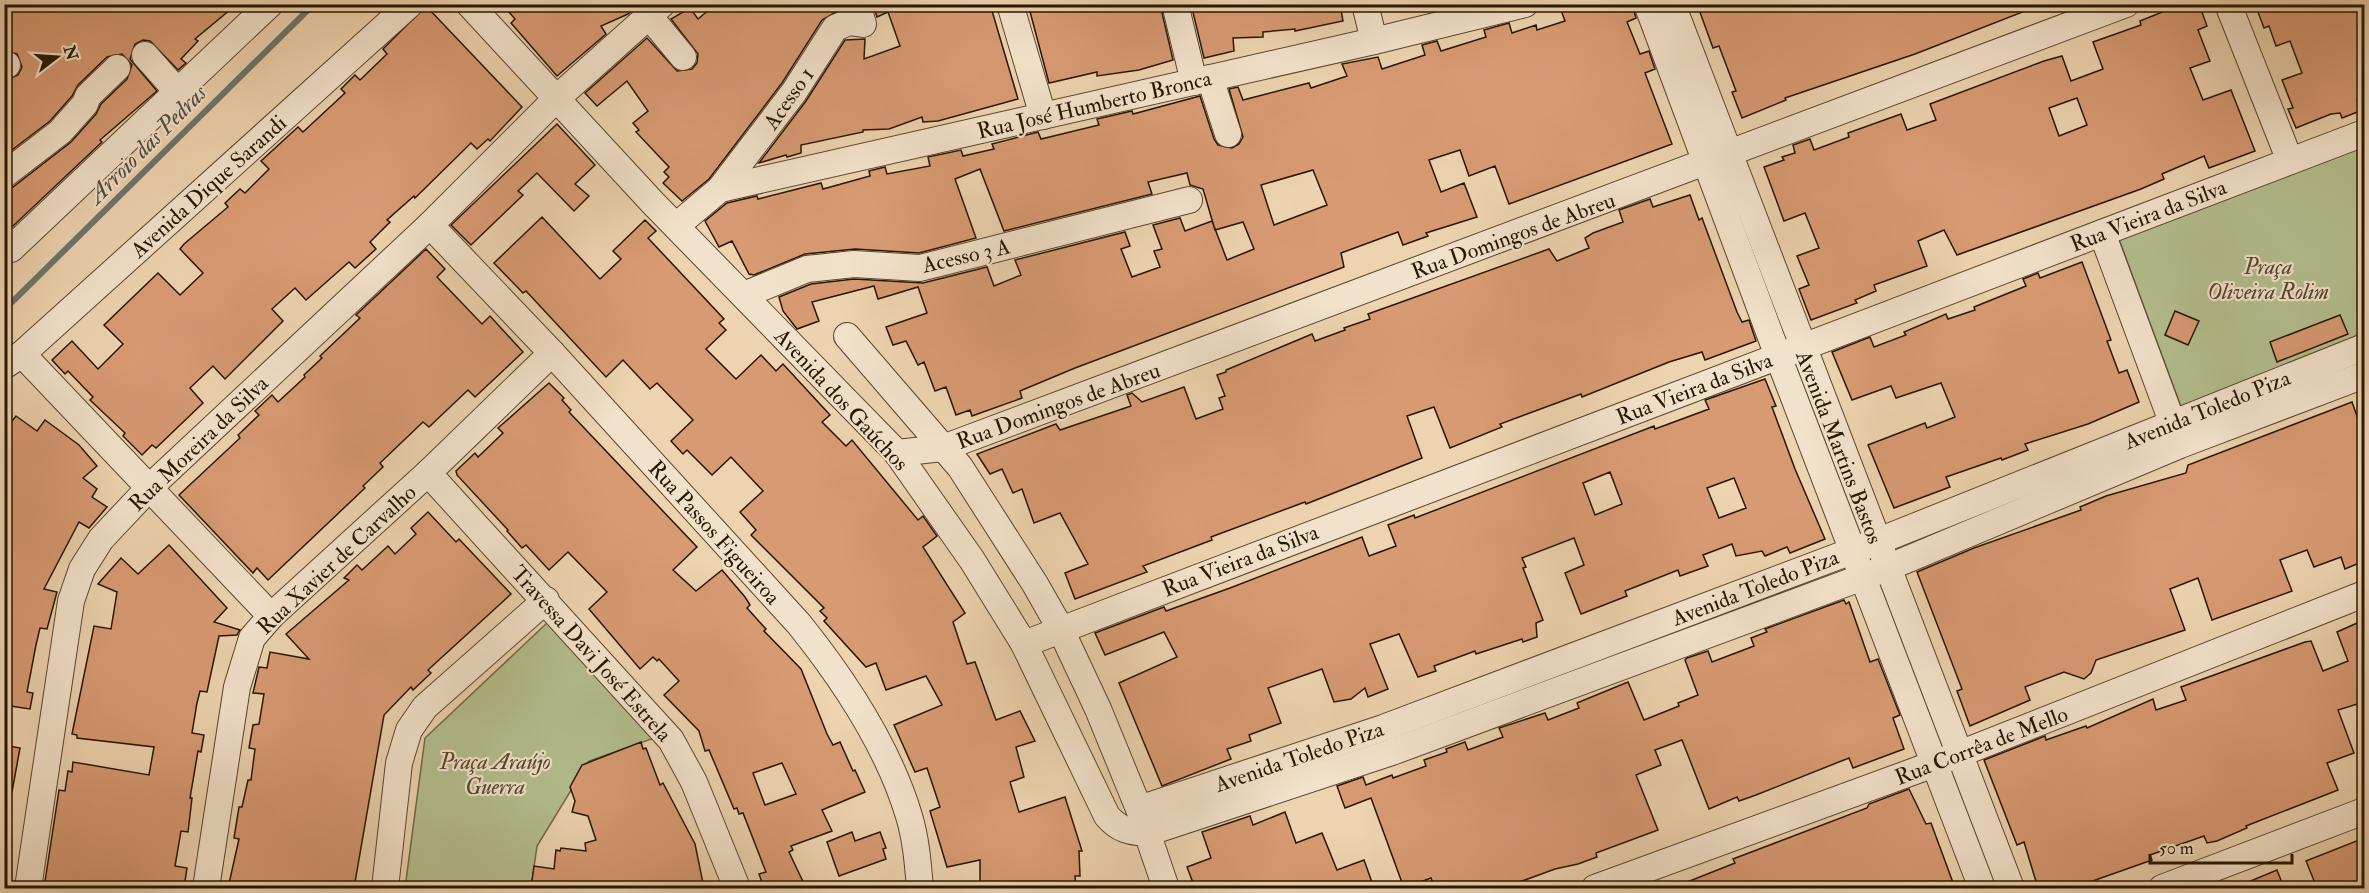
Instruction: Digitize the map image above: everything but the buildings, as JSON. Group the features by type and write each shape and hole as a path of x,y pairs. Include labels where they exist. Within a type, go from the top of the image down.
{"street":[{"path":"8,243 270,4"},
{"name":"Avenida Dique Sarandi","path":"13,360 410,4"},
{"name":"Avenida dos Gaúchos","path":"469,4 676,226 897,453 972,560 1024,644 1107,816 1116,826 1128,831 1147,833"},
{"path":"1010,4 1044,116"},
{"path":"1175,4 1202,80 1228,134"},
{"path":"1365,4 1374,41"},
{"name":"Rua José Humberto Bronca","path":"676,226 720,189 1374,41 1524,4"},
{"name":"Avenida Martins Bastos","path":"1647,4 1802,347 1864,546 1862,577 1982,888"},
{"name":"Avenida Martins Bastos","path":"1672,4 1778,356 1864,546 1887,568 2011,888"},
{"name":"Rua Domingos de Abreu","path":"897,453 943,448 2126,4"},
{"path":"2228,4 2290,161"},
{"path":"655,10 683,57"},
{"name":"Rua Moreira da Silva","path":"28,888 71,601 82,569 100,539 150,487 430,225 556,99 655,10"},
{"name":"Acesso 1","path":"720,189 794,92 834,28 849,22 865,22"},
{"path":"145,55 177,91"},
{"path":"4,175 60,132 86,104 88,96 117,68"},
{"name":"Rua Vieira da Silva","path":"1024,644 1060,628 2364,133"},
{"name":"Acesso 3 A","path":"744,294 807,269 854,264 920,268 1189,200"},
{"name":"Rua Passos Figueiroa","path":"430,225 552,353 799,624 826,658 872,734 904,805 917,853 920,888"},
{"path":"2102,233 2176,434"},
{"name":"Avenida dos Gaúchos","path":"847,336 943,448 975,490 1060,628 1098,709 1139,809 1166,888"},
{"name":"Avenida Toledo Piza","path":"1147,833 1392,752 1887,568 2364,348"},
{"name":"Rua Xavier de Carvalho","path":"206,888 237,687 252,638 271,616 428,473 552,353"},
{"path":"13,360 150,487 271,616"},
{"name":"Avenida Toledo Piza","path":"1139,809 1383,728 1864,546 2176,434 2364,375"},
{"name":"Travessa Davi José Estrela","path":"428,473 671,740 694,782 737,888"},
{"name":"Rua Corrêa de Mello","path":"1595,888 1934,764 2364,594"},
{"path":"385,888 399,762 409,730 425,707 546,600"},
{"path":"1879,622 1904,611"},
{"path":"1617,640 1626,664"},
{"path":"1900,675 1925,664"},
{"path":"1383,728 1392,752"},
{"path":"2162,888 2364,811"}],"green space":[{"name":"Praça Oliveira Rolim","path":"2364,141 2364,344 2183,412 2117,234"},
{"name":"Praça Araújo Guerra","path":"547,623 657,737 589,761 537,846 531,888 405,888 425,738"}],"waterway":[{"name":"Arroio das Pedras","path":"4,310 314,4"}]}
